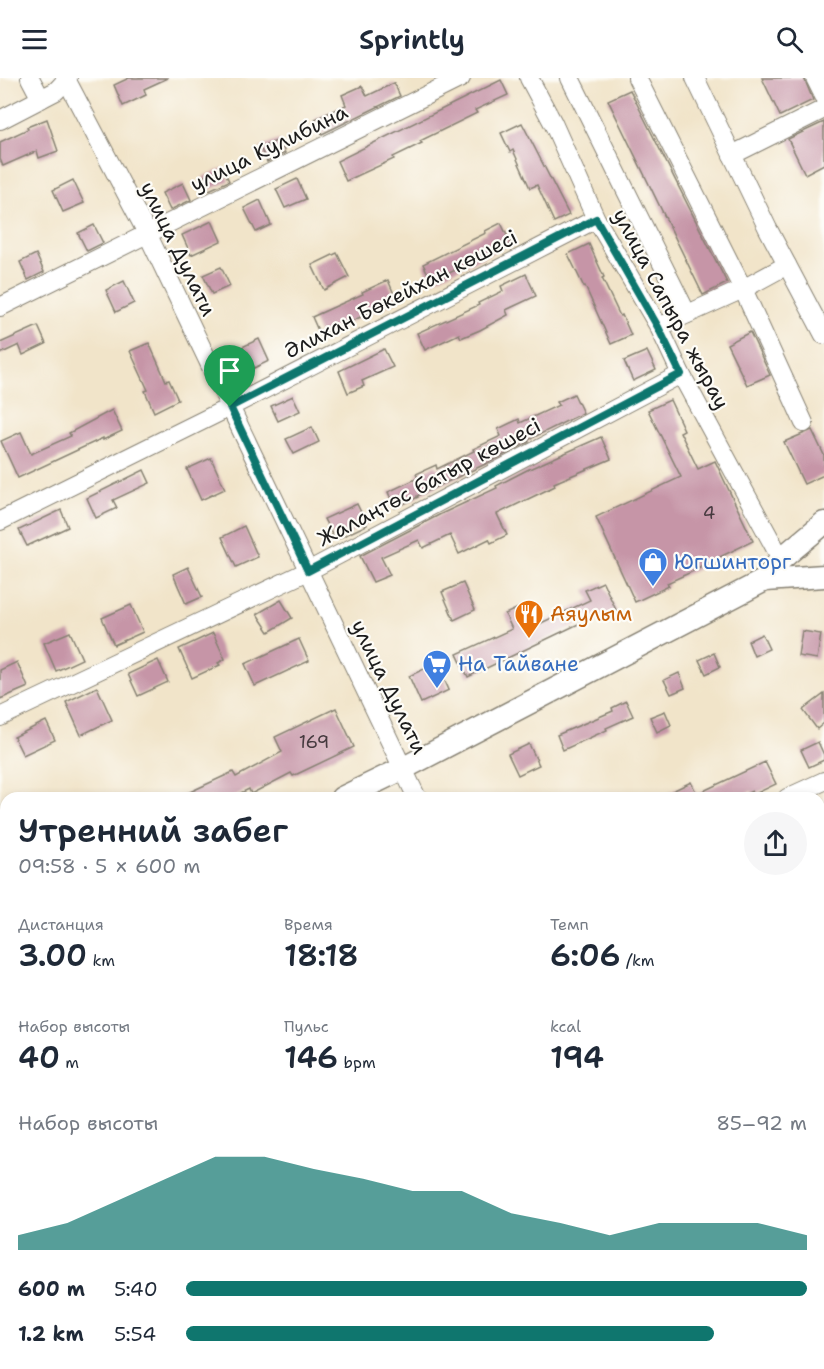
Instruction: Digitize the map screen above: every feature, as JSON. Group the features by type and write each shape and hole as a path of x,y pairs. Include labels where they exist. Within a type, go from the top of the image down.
{"main road":[{"path":"765,580 781,559 824,523"},
{"path":"354,792 765,580 824,576"}],"street":[{"path":"30,78 41,99"},
{"name":"улица Кулибина","path":"0,307 461,78"},
{"name":"улица Сапыра жырау","path":"529,78 596,219 658,327 781,559"},
{"path":"570,78 687,314"},
{"path":"638,78 743,289 804,423"},
{"path":"695,78 824,335"},
{"path":"815,78 824,96"},
{"path":"0,120 56,91 67,79"},
{"name":"улица Дулати","path":"67,79 147,233 414,792"},
{"path":"732,155 824,109"},
{"name":"Әлихан Бөкейхан көшесі","path":"0,521 230,407 596,219"},
{"path":"658,327 743,289 787,265"},
{"name":"Жалаңтөс батыр көшесі","path":"0,717 308,571 681,374"},
{"path":"801,792 824,782"}],"building":[{"path":"129,78 168,78 144,89 146,95 123,106 114,85"},
{"path":"762,78 804,78 813,100 780,116"},
{"path":"501,80 508,95 475,110 477,113 420,141 422,143 393,157 394,159 346,181 337,161"},
{"path":"394,83 400,96 322,134 315,119 346,105 342,95 362,86 367,96"},
{"path":"630,90 727,283 703,295 608,100"},
{"path":"47,119 58,151 39,158 37,151 3,166 0,159 0,142"},
{"path":"824,122 824,164 805,174 788,139"},
{"path":"522,123 569,215 554,222 537,185 530,188 513,150 510,152 501,133"},
{"path":"279,140 285,153 267,162 260,148"},
{"path":"223,168 229,181 209,190 203,177"},
{"path":"297,179 306,199 285,208 276,189"},
{"path":"73,180 84,203 63,212 53,190"},
{"path":"183,183 191,200 170,210 162,193"},
{"path":"260,200 271,225 256,232 244,208"},
{"path":"212,221 221,241 191,255 182,235"},
{"path":"501,223 511,244 432,281 423,264 486,233 485,231"},
{"path":"94,225 103,243 87,251 78,233"},
{"path":"589,244 604,277 602,278 631,335 611,344 568,254"},
{"path":"337,253 349,277 324,290 312,265"},
{"path":"36,254 44,272 28,280 20,262"},
{"path":"221,267 230,286 212,294 203,275"},
{"path":"526,274 536,296 506,310 508,315 480,330 461,338 459,334 425,350 417,333 479,305 478,303 503,291 501,286"},
{"path":"388,280 397,301 320,335 312,317"},
{"path":"124,281 134,303 116,312 106,290"},
{"path":"38,326 46,344 23,355 19,345 0,354 0,343"},
{"path":"750,332 770,375 747,385 727,344"},
{"path":"259,339 269,361 252,369 242,347"},
{"path":"149,343 166,381 169,380 178,400 154,412 145,391 148,390 130,351"},
{"path":"384,349 393,367 362,381 364,386 348,393 339,371"},
{"path":"647,351 656,370 633,381 624,361"},
{"path":"574,394 583,413 528,440 529,442 494,460 395,508 388,492 418,478 416,474 436,465 437,469 474,451 473,449 501,436 498,429 519,419 520,423 559,405 557,402"},
{"path":"293,396 300,411 278,421 271,406"},
{"path":"670,400 684,430 680,432 698,469 715,461 753,541 667,583 669,586 635,602 596,517 681,477 648,410"},
{"path":"112,410 122,431 18,478 1,441 21,432 31,454 71,436 69,433"},
{"path":"312,427 319,442 294,454 286,439"},
{"path":"812,430 824,455 824,475 804,484 784,442"},
{"path":"601,437 611,459 554,483 555,486 497,514 507,535 491,543 489,539 459,554 450,535 423,548 419,540 381,557 390,575 373,582 360,556 497,488 496,486 527,470"},
{"path":"211,458 225,489 201,500 187,469"},
{"path":"144,470 150,483 113,500 117,508 96,518 87,498"},
{"path":"357,504 367,525 335,540 324,519"},
{"path":"61,510 68,527 27,546 19,530"},
{"path":"244,526 258,557 236,567 222,537"},
{"path":"188,567 202,597 186,604 173,574"},
{"path":"603,582 617,612 599,620 597,615 468,677 457,654 512,629 505,614 527,604 537,625 590,600 585,590"},
{"path":"463,583 475,610 454,620 442,592"},
{"path":"281,600 292,618 269,632 257,614"},
{"path":"131,605 143,632 114,645 102,618"},
{"path":"802,631 821,634 817,659 798,656"},
{"path":"70,632 82,659 56,671 44,643"},
{"path":"213,633 225,659 218,663 220,665 192,678 179,649"},
{"path":"762,634 769,649 754,656 748,641"},
{"path":"299,639 309,661 255,686 245,664"},
{"path":"714,653 720,667 706,674 699,660"},
{"path":"158,660 168,682 138,696 128,674"},
{"path":"17,662 28,687 0,699 0,670"},
{"path":"437,663 449,690 421,703 409,676"},
{"path":"679,673 685,688 671,694 664,680"},
{"path":"97,687 112,720 81,735 66,702"},
{"path":"824,694 824,723 817,729 803,710"},
{"path":"626,701 633,716 563,750 557,735 613,711 612,708"},
{"path":"336,708 354,747 293,776 291,773 255,792 250,792 249,789 243,792 190,792 233,772 236,777 282,752 275,737"},
{"path":"665,711 671,725 657,732 650,717"},
{"path":"46,721 55,740 23,755 14,737"},
{"path":"818,742 824,760 809,767 801,750"},
{"path":"529,744 539,765 518,775 508,754"},
{"path":"765,762 776,784 759,792 701,792"},
{"path":"691,782 696,792 670,792"}],"place":[{"name":"Югшинторг","path":"653,588"},
{"name":"Аяулым","path":"529,640"},
{"name":"На Тайване","path":"437,690"}],"route":[{"path":"596,219 658,327 681,374 308,571 230,407 596,219"}]}
